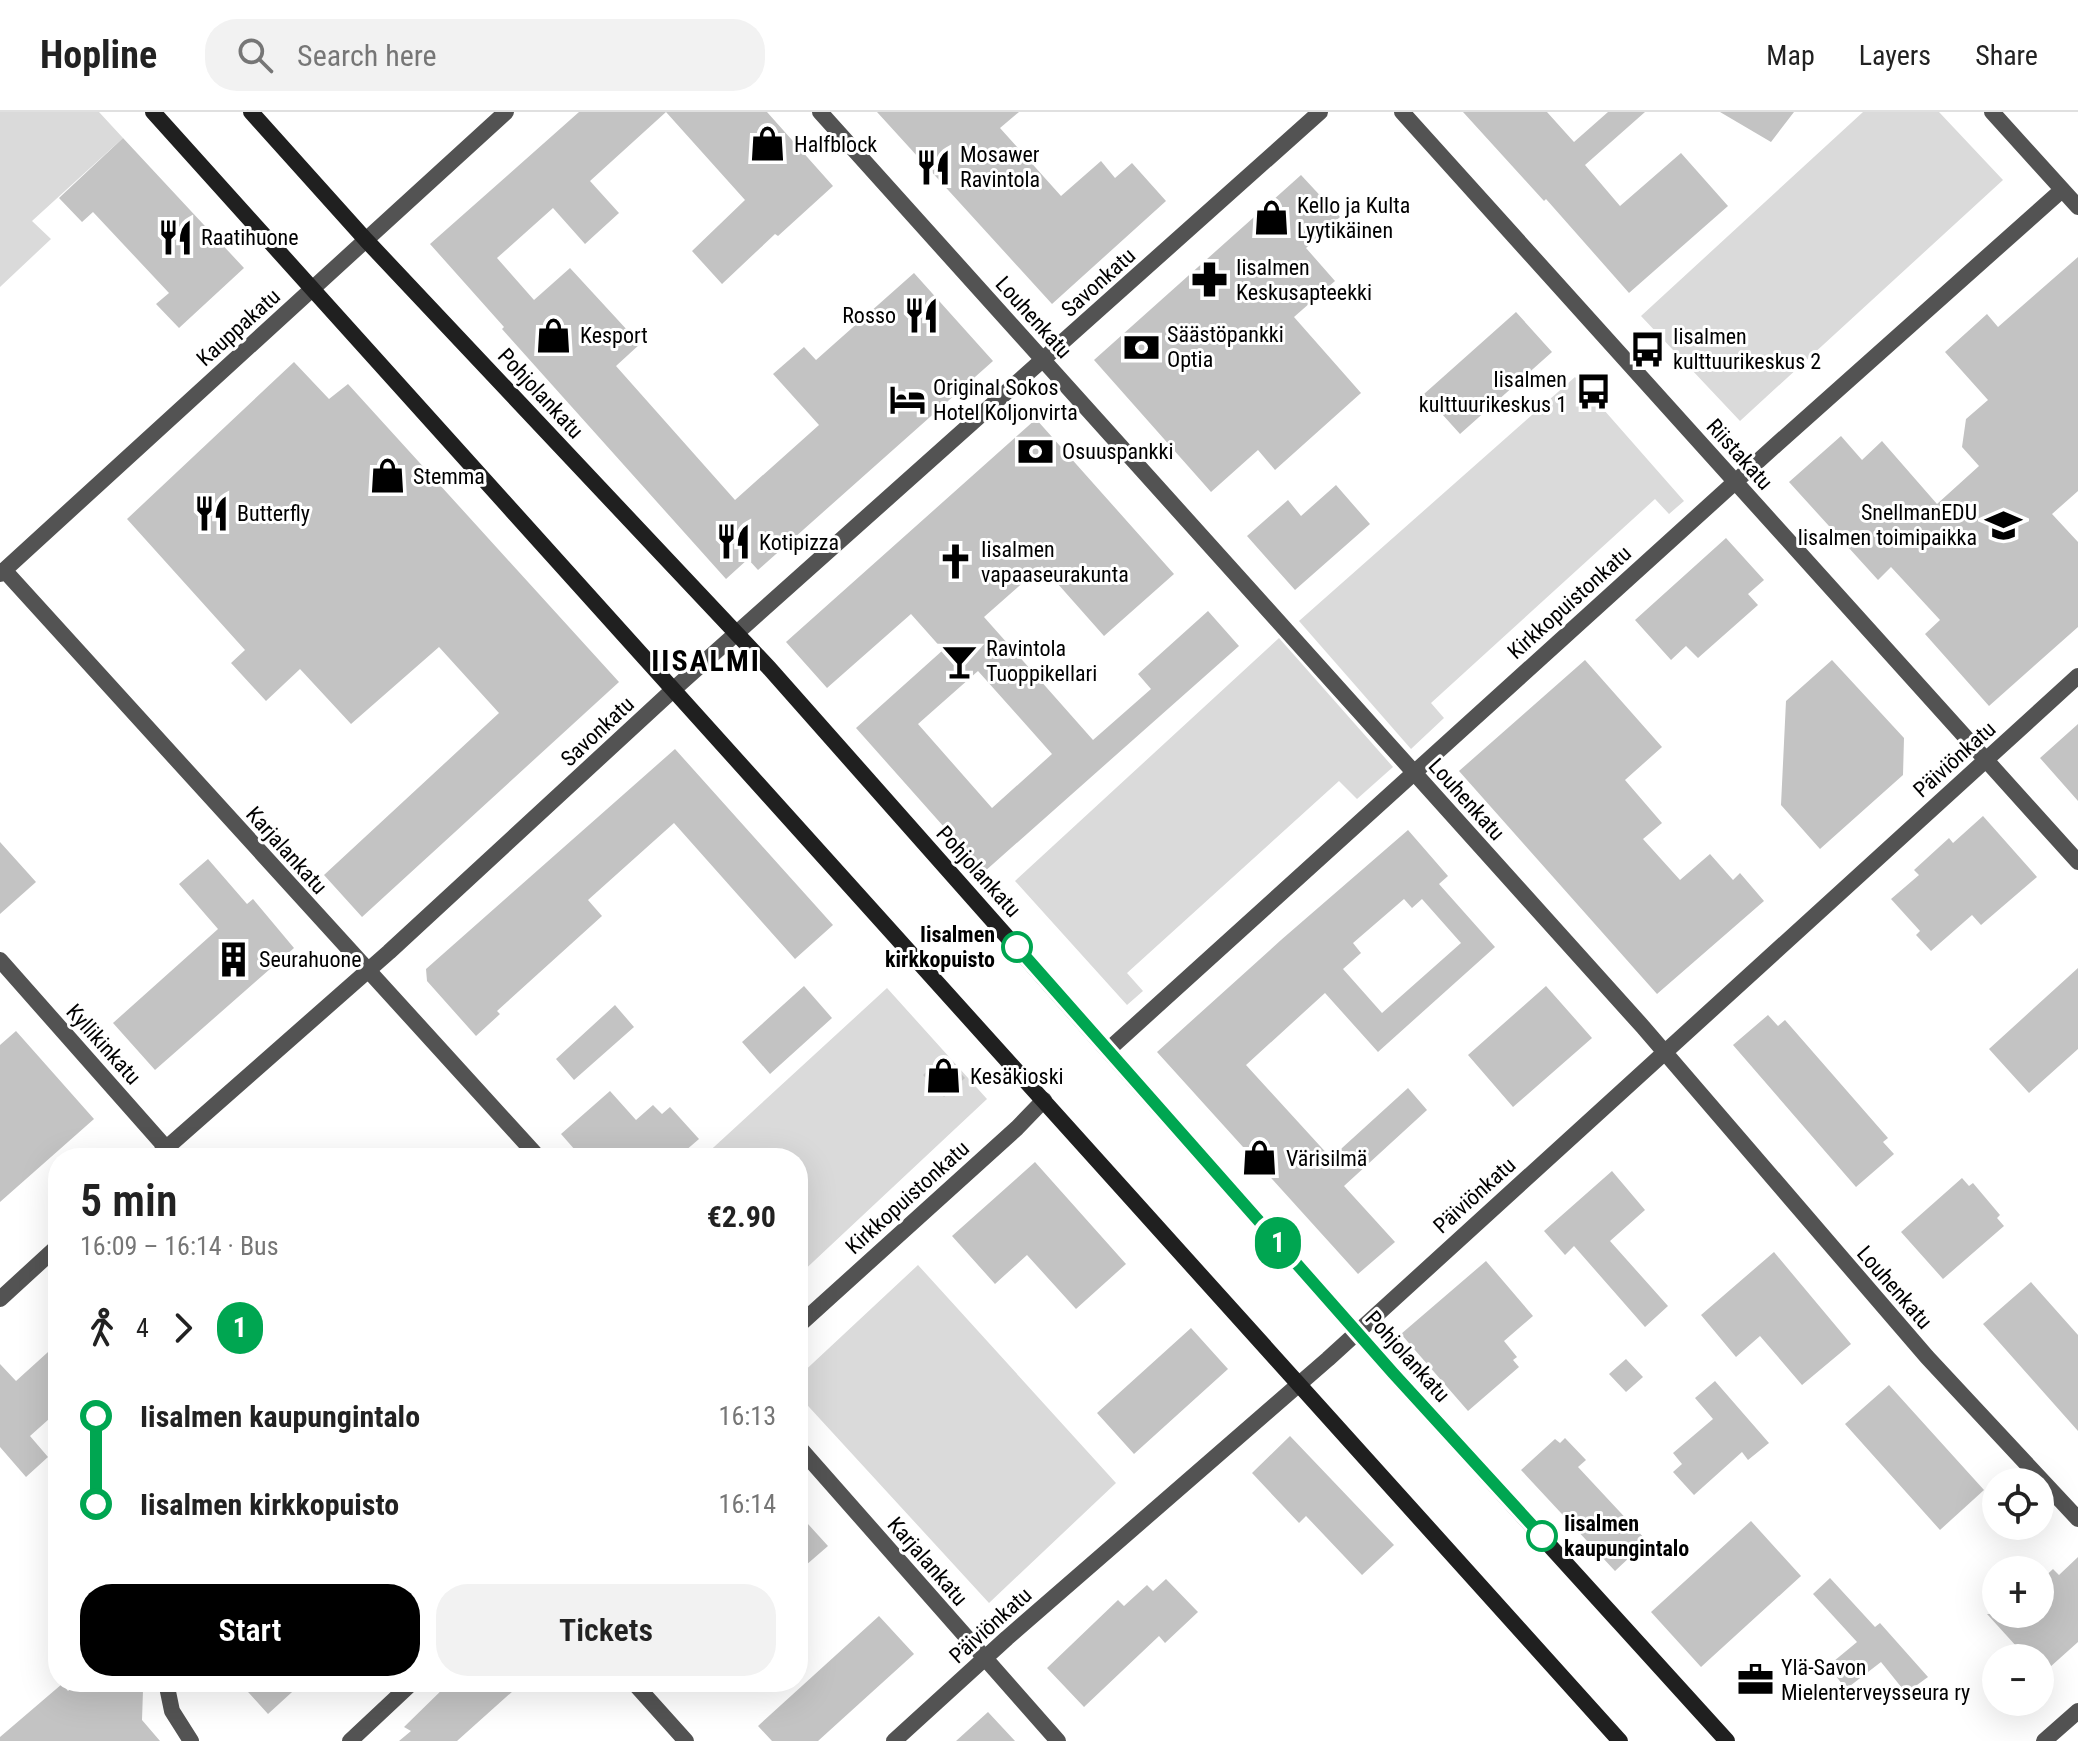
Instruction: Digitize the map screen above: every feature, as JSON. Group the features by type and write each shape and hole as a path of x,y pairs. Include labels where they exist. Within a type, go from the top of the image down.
{"main road":[{"path":"153,112 1620,1741"},
{"name":"Pohjolankatu","path":"251,112 366,240 736,633 1357,1332 1727,1741"}],"street":[{"name":"Kauppakatu","path":"2,572 506,112"},
{"name":"Louhenkatu","path":"820,112 1663,1052 1927,1357 2078,1519"},
{"name":"Savonkatu","path":"174,1148 674,689 1320,112"},
{"name":"Riistakatu","path":"1402,112 2078,862"},
{"path":"1992,112 2078,207"},
{"name":"Kirkkopuistonkatu","path":"1108,1050 1735,481 2062,190"},
{"name":"Karjalankatu","path":"2,572 530,1148"},
{"name":"Päiviönkatu","path":"894,1741 1357,1332 2078,676"},
{"name":"Kyllikinkatu","path":"0,960 160,1148"},
{"name":"Kirkkopuistonkatu","path":"808,1317 1044,1100"},
{"path":"0,1299 48,1255"},
{"name":"Karjalankatu","path":"808,1458 1058,1741"},
{"path":"168,1692 172,1711 191,1741"},
{"path":"350,1741 402,1692"},
{"path":"642,1692 686,1741"},
{"path":"2044,1741 2078,1711"}],"shaded area":[{"path":"0,112 99,112 123,138 32,221 51,239 0,287"},
{"path":"1863,112 1939,112 2003,180 1740,421 1641,316"},
{"path":"1575,377 1684,501 1669,514 1655,499 1431,703 1444,718 1411,749 1299,621"},
{"path":"1279,638 1393,767 1357,799 1339,781 1127,973 1143,991 1127,1005 1015,881"},
{"path":"887,988 987,1099 808,1267 808,1148 713,1148"},
{"path":"918,1265 1116,1483 989,1603 808,1406 808,1368"}],"building":[{"path":"579,112 666,112 590,181 619,213 585,244 553,208 497,258 534,300 570,268 640,344 616,366 735,500 819,425 773,374 804,347 816,360 914,273 993,361 758,570 748,559 726,579 430,244"},
{"path":"666,112 767,112 833,186 778,236 775,234 722,284 692,251 745,200"},
{"path":"877,112 1019,112 1000,128 1061,196 1101,161 1115,178 1132,163 1166,201 1052,304"},
{"path":"1463,112 1547,112 1574,142 1608,112 1645,112 1585,165 1620,206 1681,153 1728,206 1629,293"},
{"path":"1720,112 1794,112 1771,142"},
{"name":"Raatihuone","path":"123,138 244,268 179,328 156,304 169,293 93,212 82,222 59,198"},
{"path":"1301,175 1340,217 1306,248 1335,281 1294,317 1361,393 1275,470 1258,450 1211,492 1094,360"},
{"path":"2078,257 2078,491 2052,514 2078,542 2078,627 1989,706 1925,634 1940,620 1891,567 1878,580 1789,482 1841,436 1862,460 1882,441 1937,504 1979,466 1962,447 1966,419 1988,400 1945,352 1987,314 1998,327"},
{"path":"1516,312 1552,352 1460,434 1424,394"},
{"path":"294,362 329,399 348,384 619,682 362,917 324,875 499,713 439,647 351,724 300,669 266,701 231,663 245,650 127,519"},
{"path":"1036,419 1174,574 1104,636 1042,566 984,617 1093,740 1151,689 1138,674 1208,611 1239,646 984,872 856,728 943,650 911,614 827,688 786,642","holes":["978,671 1052,754 992,808 918,724"]},
{"path":"1336,485 1370,524 1295,590 1247,536 1288,500 1301,516"},
{"path":"1726,538 1764,580 1748,594 1758,605 1698,658 1686,646 1671,660 1635,620"},
{"path":"1585,660 1662,747 1625,780 1662,823 1643,839 1680,880 1710,854 1733,880 1740,873 1764,901 1657,994 1459,771"},
{"path":"1832,660 1904,738 1903,775 1820,849 1781,805 1786,701"},
{"path":"2078,724 2078,801 2040,758"},
{"path":"675,749 833,925 795,959 674,823 588,900 602,916 497,1011 500,1014 476,1036 427,981 426,969"},
{"path":"1983,816 2037,877 1981,925 1972,915 1931,951 1916,935 1920,931 1891,899 1919,875 1914,870 1949,838 1953,843"},
{"path":"1408,830 1448,876 1439,884 1495,947 1378,1052 1325,993 1246,1065 1331,1158 1408,1088 1427,1110 1344,1186 1395,1242 1358,1274 1157,1052","holes":["1404,899 1412,908 1422,899 1461,943 1382,1013 1343,969 1361,953 1353,943"]},
{"path":"0,842 36,882 0,914"},
{"path":"208,859 247,904 253,899 294,948 155,1070 113,1023 218,929 179,884"},
{"path":"2078,968 2078,1049 2029,1093 1989,1049"},
{"path":"804,986 832,1018 770,1074 742,1042"},
{"path":"1546,986 1592,1038 1513,1107 1468,1055"},
{"path":"615,1005 634,1027 574,1080 556,1059"},
{"path":"1768,1015 1778,1026 1785,1020 1888,1138 1883,1142 1894,1154 1856,1187 1733,1045"},
{"path":"16,1031 94,1119 61,1148 48,1148 48,1160 0,1202 0,1045"},
{"name":"Kesäkioski","path":"944,1055 965,1078 944,1097 923,1075"},
{"path":"610,1091 636,1120 653,1105 662,1114 670,1107 699,1139 689,1148 573,1148 561,1134"},
{"path":"1035,1162 1126,1264 1076,1309 1027,1255 995,1284 952,1236"},
{"path":"1612,1171 1645,1210 1610,1241 1668,1306 1645,1327 1574,1246 1565,1255 1544,1231"},
{"path":"1962,1178 1969,1186 1973,1183 2000,1215 1997,1218 2004,1226 1943,1279 1901,1232"},
{"path":"1774,1252 1851,1344 1802,1385 1760,1336 1736,1357 1701,1315"},
{"path":"1486,1261 1533,1316 1504,1341 1517,1357 1513,1360 1519,1367 1468,1411 1401,1334"},
{"path":"2031,1282 2078,1335 2078,1431 1983,1324"},
{"path":"1191,1328 1228,1369 1134,1454 1097,1413"},
{"path":"48,1352 48,1420 30,1436 48,1457 26,1477 0,1447 0,1364 16,1381"},
{"path":"1626,1359 1643,1377 1626,1392 1609,1374"},
{"path":"1715,1381 1769,1443 1748,1460 1742,1452 1694,1495 1673,1472 1682,1464 1673,1453 1713,1419 1695,1398"},
{"path":"1889,1385 1982,1488 1982,1492 1940,1530 1845,1424"},
{"path":"1290,1436 1394,1545 1362,1575 1306,1516 1299,1523 1252,1473"},
{"path":"1565,1438 1586,1460 1578,1467 1647,1541 1615,1571 1521,1470 1555,1439 1560,1443"},
{"path":"1751,1521 1801,1576 1701,1667 1651,1612"},
{"path":"808,1524 828,1546 808,1563"},
{"path":"2078,1557 2078,1642 2054,1663 2054,1644 2014,1644 2000,1628 2054,1628 2054,1570 2059,1575"},
{"path":"1830,1578 1875,1627 1880,1623 1928,1677 1906,1693 1881,1662 1846,1689 1828,1666 1857,1642 1813,1594"},
{"path":"1166,1579 1198,1612 1165,1643 1159,1636 1084,1707 1047,1668 1118,1600 1124,1606 1147,1585 1153,1591"},
{"path":"879,1616 914,1654 818,1741 772,1741 758,1726 795,1692 808,1692 808,1681"},
{"path":"53,1692 143,1692 142,1720 160,1741 0,1741 0,1737"},
{"path":"248,1692 292,1692 268,1714"},
{"path":"440,1692 512,1692 457,1741 399,1741 411,1731 404,1727"},
{"path":"988,1712 1015,1741 956,1741"}],"bus line":[{"name":"1","path":"1017,947 1393,1373 1542,1536"}],"place":[{"name":"Halfblock","path":"768,144"},
{"name":"Mosawer Ravintola","path":"934,167"},
{"name":"Kello ja Kulta Lyytikäinen","path":"1271,218"},
{"name":"Raatihuone","path":"175,237"},
{"name":"Iisalmen Keskusapteekki","path":"1210,280"},
{"name":"Rosso","path":"922,315"},
{"name":"Kesport","path":"554,335"},
{"name":"Säästöpankki Optia","path":"1141,347"},
{"name":"Iisalmen kulttuurikeskus 2","path":"1647,349"},
{"name":"Iisalmen kulttuurikeskus 1","path":"1593,392"},
{"name":"Original Sokos Hotel Koljonvirta","path":"907,400"},
{"name":"Osuuspankki","path":"1036,451"},
{"name":"Stemma","path":"387,476"},
{"name":"Butterfly","path":"211,513"},
{"name":"SnellmanEDU Iisalmen toimipaikka","path":"2003,525"},
{"name":"Kotipizza","path":"733,542"},
{"name":"Iisalmen vapaaseurakunta","path":"955,562"},
{"name":"Ravintola Tuoppikellari","path":"960,661"},
{"name":"Iisalmen kirkkopuisto","path":"1017,947"},
{"name":"Seurahuone","path":"233,959"},
{"name":"Kesäkioski","path":"944,1076"},
{"name":"Värisilmä","path":"1260,1158"},
{"name":"Iisalmen kaupungintalo","path":"1542,1536"},
{"name":"Ylä-Savon Mielenterveysseura ry","path":"1755,1680"}],"district":[{"name":"IISALMI","path":"706,661"}]}
